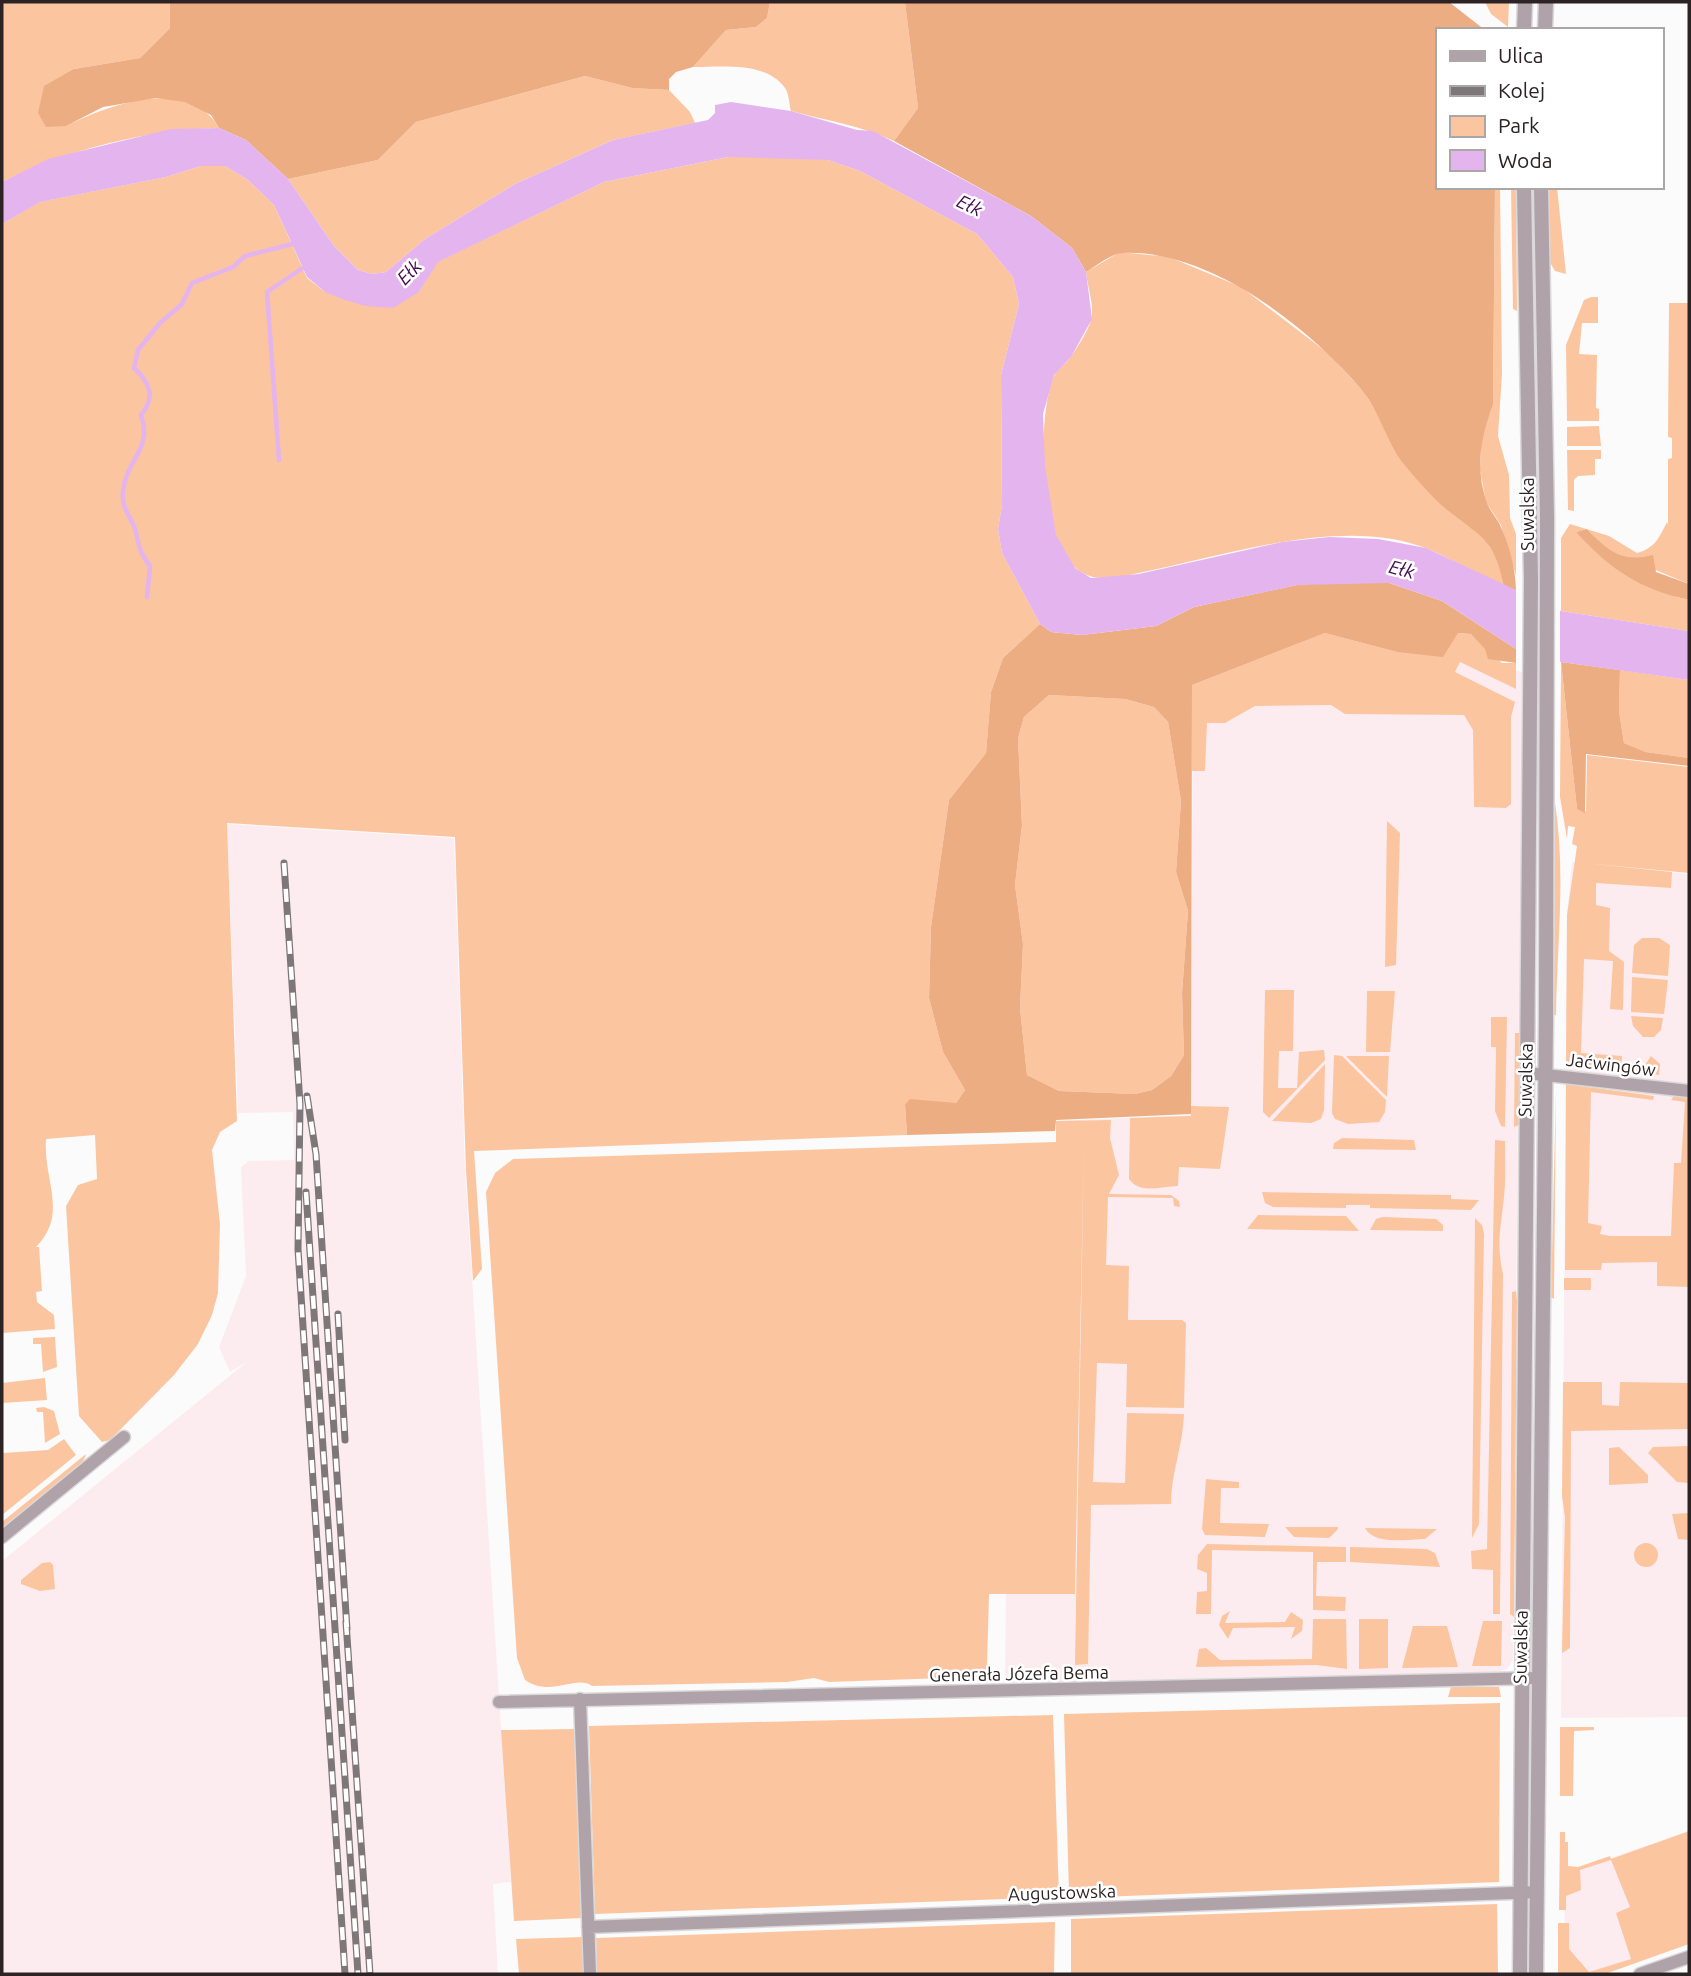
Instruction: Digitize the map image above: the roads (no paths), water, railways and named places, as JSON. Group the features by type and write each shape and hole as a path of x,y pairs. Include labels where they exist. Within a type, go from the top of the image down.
{"street":[{"path":"1524,28 1525,2"},
{"path":"1545,28 1546,2"},
{"name":"Suwalska","path":"1520,1974 1531,580 1524,189"},
{"name":"Suwalska","path":"1536,1974 1547,584 1541,189"},
{"name":"Jaćwingów","path":"1528,1073 1689,1091"},
{"path":"2,1537 124,1437"},
{"name":"Generała Józefa Bema","path":"499,1702 1539,1678"},
{"path":"580,1699 590,1974"},
{"name":"Augustowska","path":"588,1927 1537,1892"},
{"path":"1640,1974 1683,1964"}],"water":[{"name":"Ełk","path":"731,102 791,111 857,130 873,131 1031,216 1072,248 1086,272 1092,319 1071,357 1054,375 1043,414 1045,466 1056,535 1075,568 1091,578 1139,574 1282,542 1329,537 1378,539 1426,548 1561,611 1689,631 1689,680 1561,662 1516,649 1442,601 1389,583 1298,585 1194,607 1156,626 1082,635 1051,632 1040,624 1002,553 998,529 1002,505 1001,375 1019,304 1013,277 977,234 860,171 828,160 728,157 604,182 438,262 419,292 393,308 366,306 342,299 325,292 307,277 274,205 248,180 225,166 201,166 166,177 40,202 2,224 2,182 48,159 171,129 219,128 246,140 288,179 334,246 358,270 372,274 386,272 425,239 515,184 613,140 708,120 715,113 715,105"}],"waterway":[{"path":"147,597 150,566 140,550 123,498 125,480 142,445 144,427 141,415 150,396 144,379 134,368 138,350 160,323 182,304 192,283 233,267 245,256 296,243"},
{"path":"279,460 267,292 307,265"}],"railway":[{"path":"284,863 300,1104 298,1249 345,1974"},
{"path":"307,1096 316,1154 347,1629"},
{"path":"306,1192 358,1974"},
{"path":"338,1314 345,1440"},
{"path":"346,1622 370,1974"}]}
